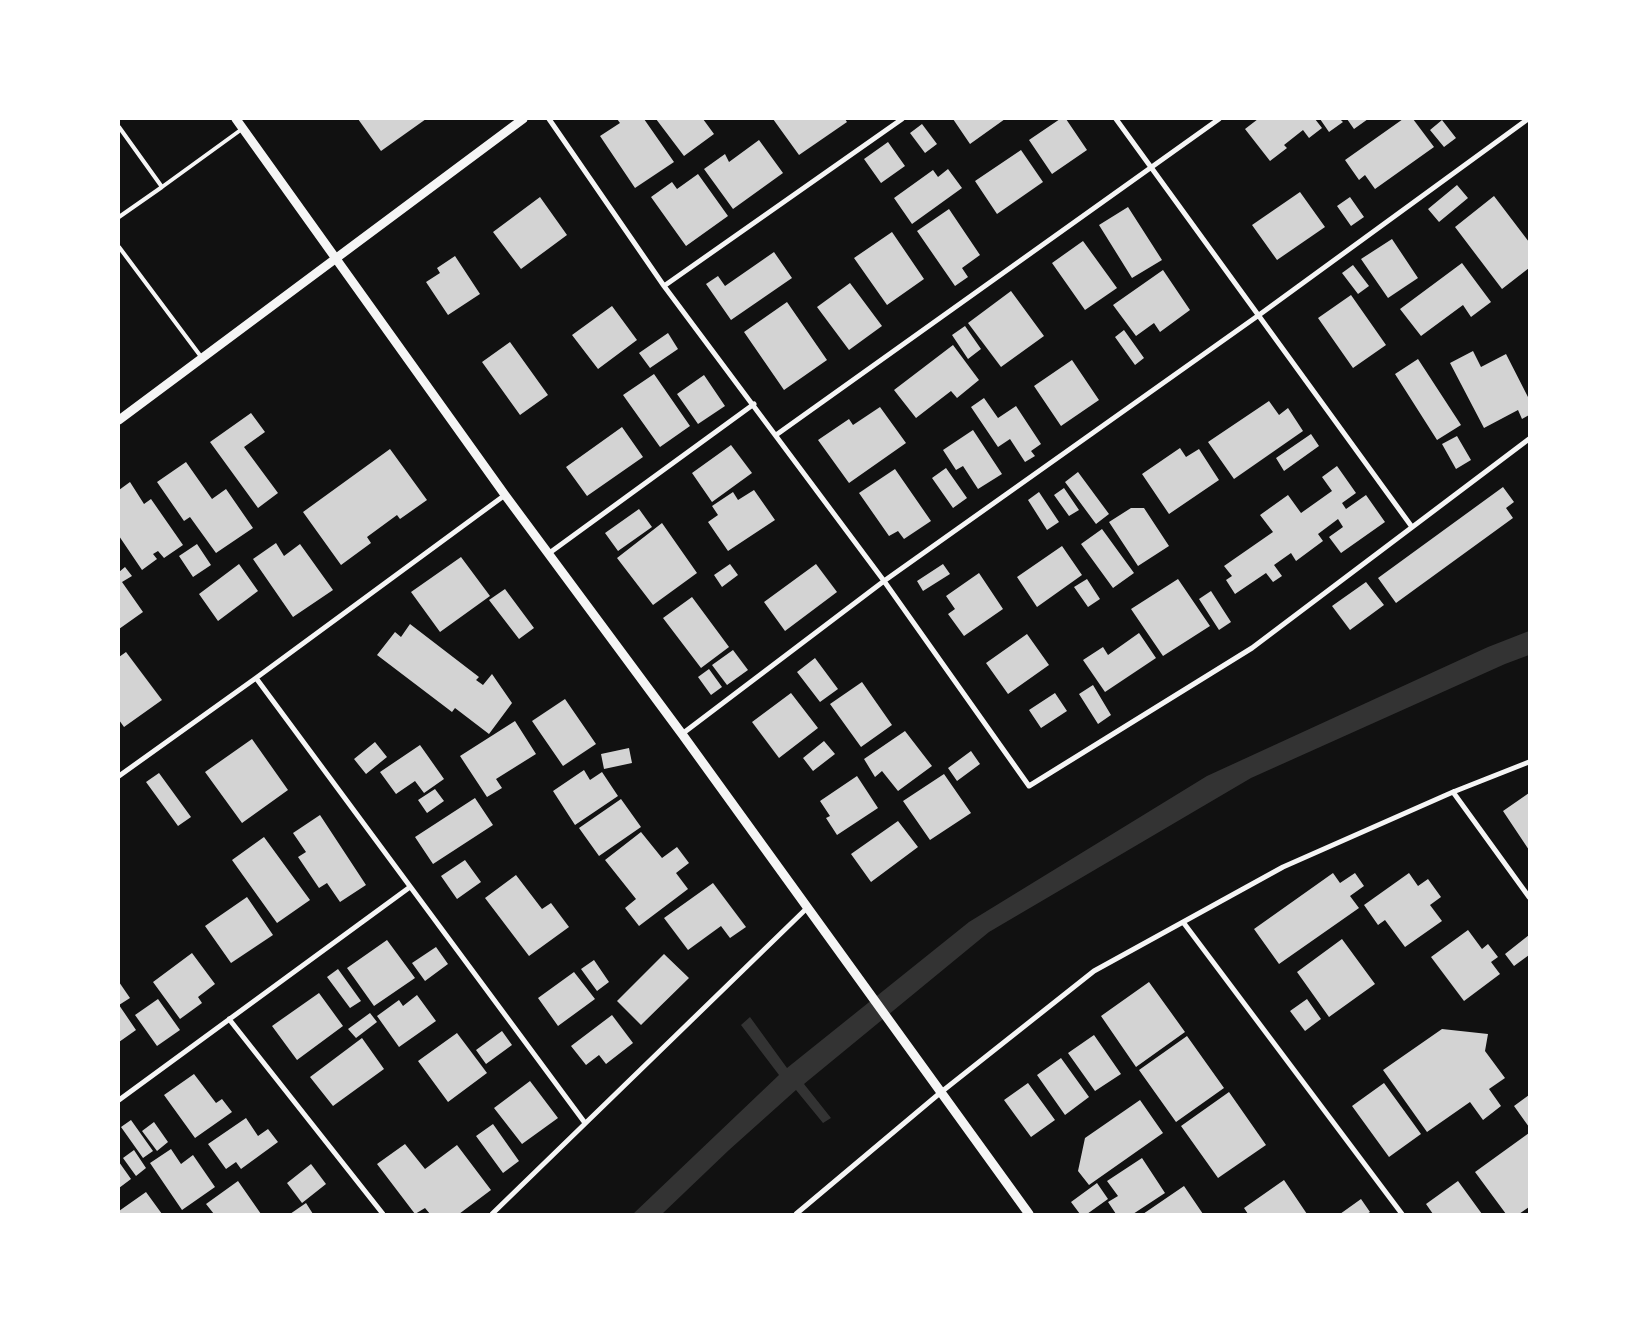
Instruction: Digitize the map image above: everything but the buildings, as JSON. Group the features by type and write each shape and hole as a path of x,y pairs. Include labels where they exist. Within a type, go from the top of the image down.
{"street":[{"path":"236,119 505,495 682,734 1029,1214"},
{"path":"119,420 523,119"},
{"path":"549,119 664,286 754,404 884,581 1029,786 1252,648 1529,439"},
{"path":"664,286 902,119"},
{"path":"1116,119 1412,527"},
{"path":"776,435 1219,119"},
{"path":"682,734 884,581 1259,315 1528,119"},
{"path":"548,554 754,404"},
{"path":"119,776 505,495"},
{"path":"256,678 585,1123"},
{"path":"796,1214 940,1093 1094,971 1283,867 1453,792 1529,762"},
{"path":"1453,792 1529,897"},
{"path":"119,1100 410,887"},
{"path":"492,1214 807,908"},
{"path":"1184,922 1402,1214"},
{"path":"229,1019 383,1214"}],"lane":[{"path":"119,127 162,187"},
{"path":"119,216 243,128"},
{"path":"119,247 202,358"}],"shaded area":[{"path":"1529,631 1529,655 1251,778 989,932 804,1084 831,1118 823,1123 796,1090 662,1214 633,1214 779,1075 741,1025 750,1017 787,1068 969,922 1207,776 1488,647"}]}
